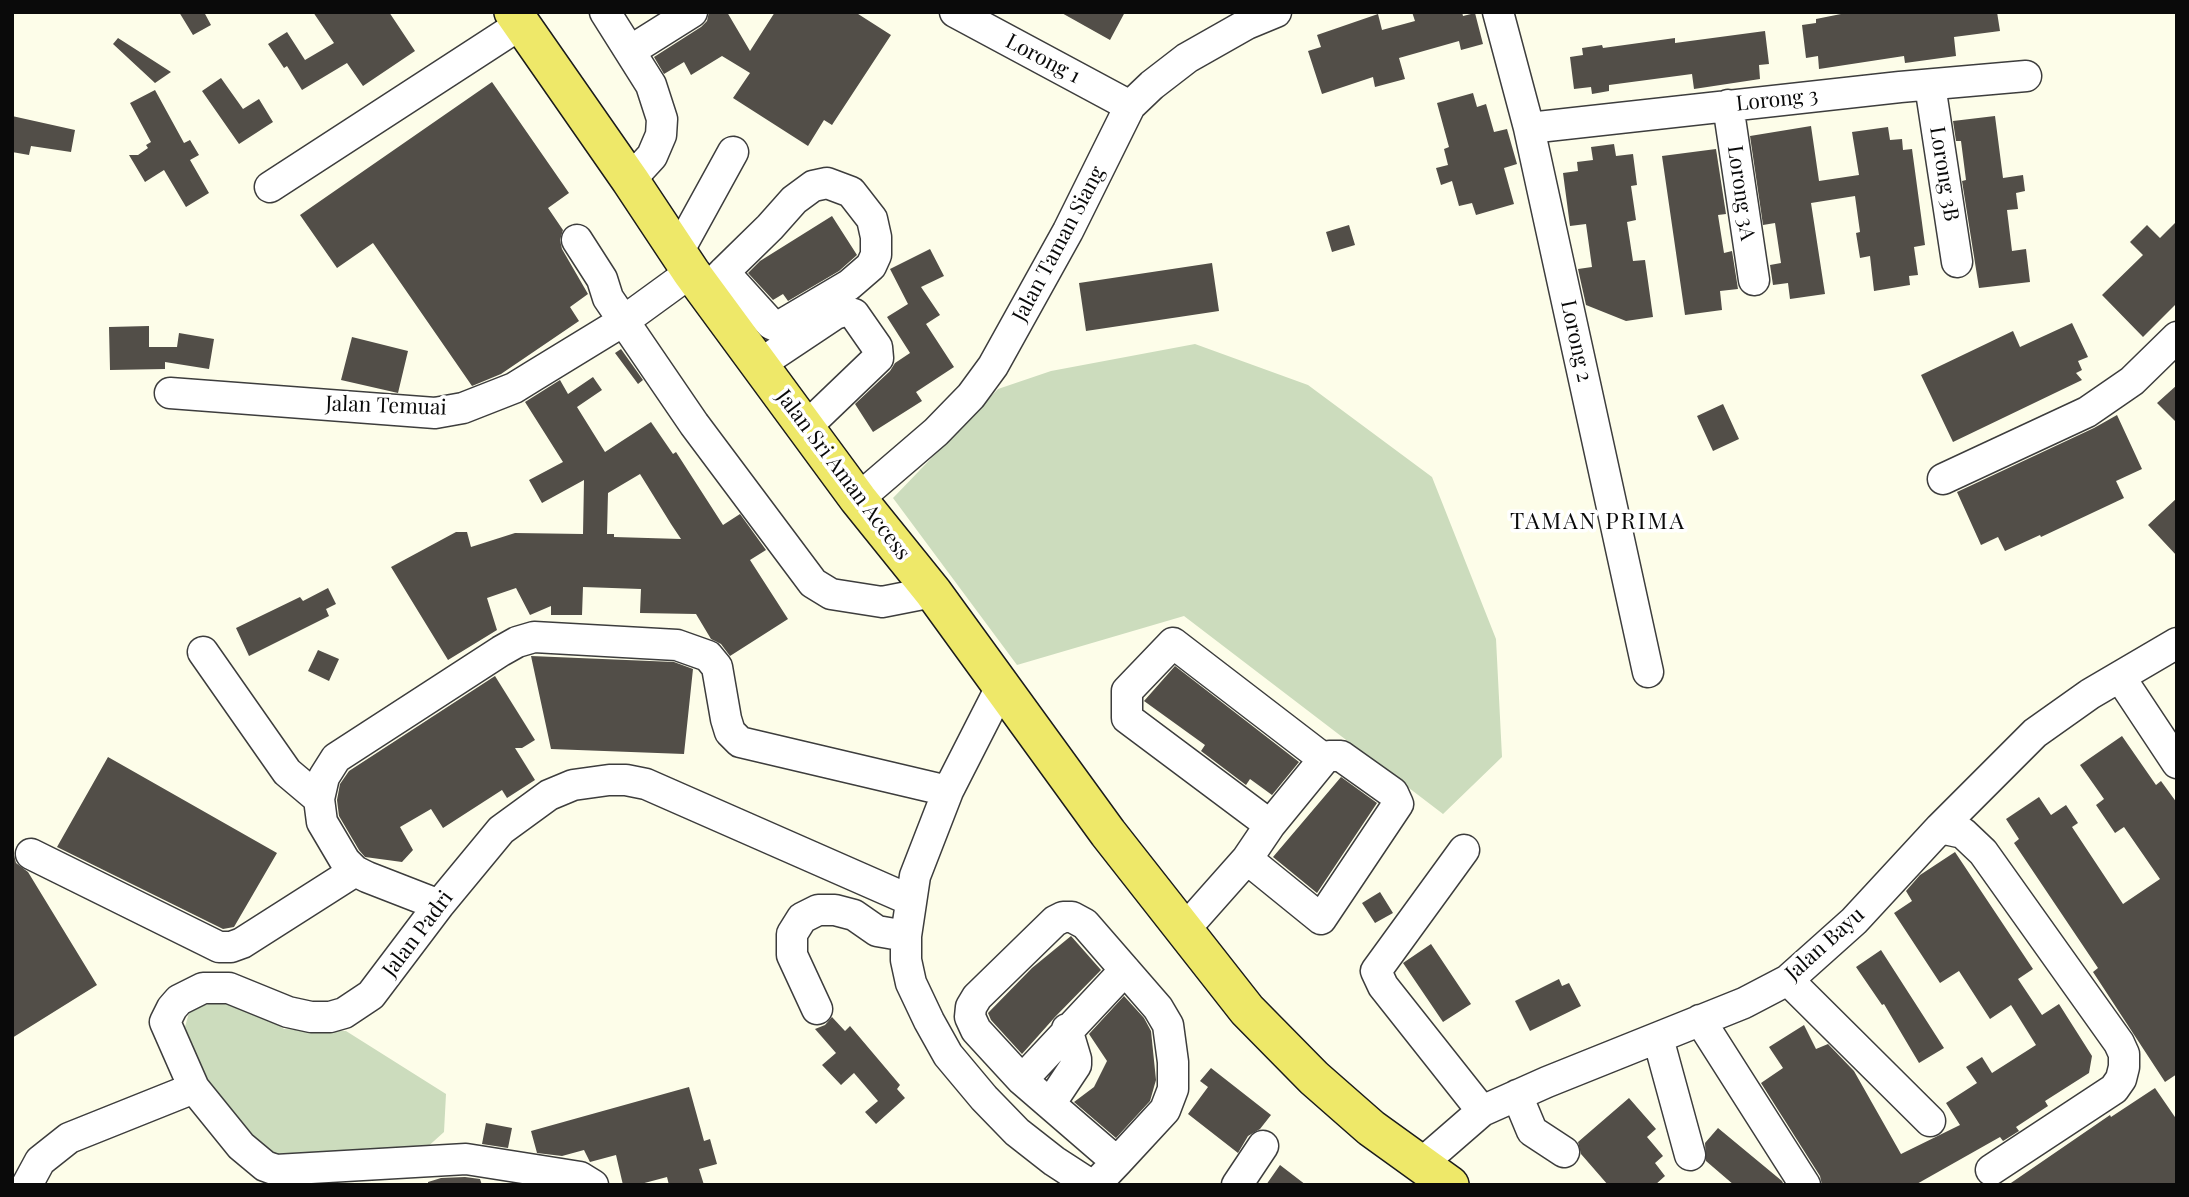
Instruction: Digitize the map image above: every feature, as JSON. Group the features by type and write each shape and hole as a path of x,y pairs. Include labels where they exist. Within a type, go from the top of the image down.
{"main road":[{"name":"Jalan Sri Aman Access","path":"517,18 630,180 699,272 760,364 858,499 933,592 1108,834 1247,1010 1314,1078 1371,1128 1421,1164"},
{"path":"1421,1164 1451,1185"}],"street":[{"path":"605,12 652,85 662,119 653,156 630,180"},
{"path":"630,51 692,12"},
{"name":"Jalan Taman Siang","path":"858,499 936,432 971,397 993,366 1062,243 1130,106 1187,58 1247,24 1276,12"},
{"name":"Lorong 2","path":"1497,12 1529,128 1648,672"},
{"name":"Lorong 1","path":"970,16 1130,106"},
{"path":"270,187 517,18"},
{"name":"Lorong 3","path":"1529,128 1728,105 2026,76"},
{"name":"Lorong 3B","path":"1930,85 1957,262"},
{"name":"Lorong 3A","path":"1728,105 1754,280"},
{"path":"699,272 733,152"},
{"name":"Jalan Temuai","path":"170,393 435,412 463,408 514,388 625,320 699,272 770,228 794,200 813,186 827,183 850,192 872,219 876,255 871,266 849,285 778,327 699,272"},
{"path":"577,240 602,279 608,298 694,424 813,583 831,594 881,602 933,592"},
{"path":"760,364 835,314 844,311 854,314 877,347 878,358 806,427"},
{"path":"1943,479 2087,412 2132,381 2177,337"},
{"path":"439,905 355,871 345,861 322,822 319,799 324,777 336,758 517,642 544,637 677,645 708,656 717,667 726,719 730,732 740,742 948,791"},
{"path":"1270,825 1127,718 1127,691 1173,643 1324,759"},
{"name":"Jalan Bayu","path":"1421,1164 1482,1111 1744,1003 1788,980 1854,921 1940,828 2035,733 2090,694 2177,643"},
{"path":"203,652 287,772 319,799"},
{"path":"2119,677 2177,763"},
{"path":"1001,687 948,791 915,876 906,936 906,960 911,983 948,1055 984,1098 1017,1132 1054,1161 1093,1185 1117,1162 1165,1110 1173,1089 1173,1062 1168,1025 1158,1008 1085,924 1072,917 1055,921 977,997 971,1007 970,1017 976,1030 1022,1080 1117,1162"},
{"path":"1184,930 1247,859 1270,825 1329,756 1341,756 1393,793 1398,804 1321,919 1247,859"},
{"name":"Jalan Padri","path":"194,1088 165,1022 172,1007 179,1000 203,988 229,988 288,1012 311,1017 330,1017 344,1013 372,995 439,905 501,830 529,807 573,785 617,780 646,784 911,900"},
{"path":"1940,828 1963,833 1983,852 2119,1043 2124,1054 2121,1079 2114,1089 1991,1170"},
{"path":"1464,850 1376,971 1383,986 1482,1111"},
{"path":"31,854 219,947 242,943 355,871"},
{"path":"817,1009 794,965 790,943 797,923 802,918 818,910 835,910 854,915 877,931 906,936"},
{"path":"1022,1080 1125,970"},
{"path":"1788,980 1930,1121"},
{"path":"1700,1020 1805,1185"},
{"path":"1050,1104 1076,1065 1067,1029"},
{"path":"1658,1038 1690,1155"},
{"path":"27,1185 40,1161 69,1138 194,1088 241,1146 265,1167 276,1170 466,1159 580,1177 593,1185"},
{"path":"1517,1095 1532,1131 1564,1152"},
{"path":"1237,1185 1263,1146"}],"green space":[{"path":"1195,344 1308,385 1432,477 1496,639 1502,757 1443,814 1184,616 1017,665 893,498 998,389 1051,371"},
{"path":"212,1003 243,1003 284,1029 346,1031 446,1094 444,1132 424,1150 273,1154 244,1127 199,1076 183,1034 190,1009"}],"building":[{"path":"179,12 204,12 211,25 193,35"},
{"path":"313,12 389,12 415,51 363,86 347,63 302,90 287,66 284,68 268,44 287,32 305,60 334,43"},
{"path":"709,12 727,12 750,51 775,12 855,12 891,35 832,125 824,120 808,146 733,98 750,73 722,56 691,75 684,62 664,74 654,57 701,27 707,21"},
{"path":"1060,12 1125,12 1110,40"},
{"path":"1412,12 1462,12 1463,16 1475,13 1483,44 1461,50 1459,41 1399,58 1405,79 1375,87 1373,77 1322,94 1308,51 1321,47 1317,35 1378,14 1382,30 1415,21"},
{"path":"1851,12 1997,12 2000,31 1954,37 1956,56 1905,63 1904,56 1819,69 1818,56 1806,58 1802,25 1816,23 1816,19"},
{"path":"1765,31 1769,64 1759,65 1760,79 1694,89 1692,74 1609,85 1609,91 1592,94 1591,87 1574,89 1570,57 1583,55 1582,48 1602,45 1603,48 1675,38 1675,43"},
{"path":"118,38 171,72 155,83 113,44"},
{"path":"221,78 243,109 259,99 273,122 239,144 202,91"},
{"path":"492,82 569,193 548,208 563,230 560,240 562,249 588,294 570,307 579,321 501,374 472,386 373,243 337,268 300,215"},
{"path":"155,90 184,143 190,140 199,155 190,160 209,193 186,207 164,170 145,182 129,155 138,155 148,148 146,145 151,142 130,103"},
{"path":"1473,93 1477,107 1486,104 1494,132 1507,129 1517,164 1504,168 1514,204 1476,215 1472,203 1459,206 1452,181 1441,185 1436,168 1448,165 1444,149 1449,147 1437,103"},
{"path":"12,116 75,130 71,152 31,146 29,155 12,152"},
{"path":"1995,116 2003,178 2023,175 2025,191 2016,193 2018,209 2007,210 2012,251 2026,249 2030,282 1979,288 1962,181 1966,180 1961,141 1956,141 1953,121"},
{"path":"1811,126 1819,181 1859,175 1852,132 1888,127 1890,140 1902,139 1903,150 1912,149 1925,245 1914,247 1918,275 1909,276 1910,285 1874,291 1870,256 1860,258 1855,196 1811,203 1825,294 1790,299 1788,283 1773,285 1770,265 1781,263 1775,223 1763,225 1750,136"},
{"path":"1614,144 1616,156 1633,154 1637,185 1631,186 1636,220 1627,222 1633,261 1645,260 1653,317 1626,321 1586,305 1578,269 1592,267 1586,224 1570,226 1563,173 1578,171 1577,162 1593,160 1591,147"},
{"path":"1716,149 1726,214 1718,215 1724,253 1732,251 1738,289 1720,291 1722,310 1685,315 1662,156"},
{"path":"832,216 857,255 839,271 788,301 783,294 773,300 748,273 760,261"},
{"path":"2177,221 2177,303 2143,337 2102,295 2143,255 2130,242 2147,225 2160,238"},
{"path":"1349,225 1355,245 1332,252 1326,232"},
{"path":"930,249 944,276 921,287 940,315 926,324 954,367 916,392 922,401 873,432 855,404 895,363 910,353 887,317 908,304 890,269"},
{"path":"1212,263 1219,311 1086,331 1079,283"},
{"path":"2072,323 2088,357 2078,361 2082,370 2076,373 2082,380 1953,442 1921,375 2013,331 2020,347"},
{"path":"149,326 149,347 177,347 179,333 214,339 209,369 165,362 165,369 110,370 109,327"},
{"path":"352,337 408,351 398,393 341,380"},
{"path":"621,349 643,380 638,384 615,353"},
{"path":"593,377 602,390 577,407 605,452 651,422 673,454 676,452 723,525 740,514 766,550 750,560 788,619 730,656 721,644 711,639 696,614 640,613 641,589 583,587 582,615 551,615 551,606 530,615 516,588 487,598 497,630 448,660 391,567 456,532 467,532 471,547 515,533 583,534 584,480 542,503 529,480 563,462 525,402 560,380 568,394","holes":["640,474 681,539 614,537 614,534 607,534 608,493"]},
{"path":"2177,385 2177,423 2157,403"},
{"path":"1723,404 1739,439 1713,451 1697,416"},
{"path":"2117,415 2142,469 2116,481 2124,498 2005,551 1998,537 1981,545 1957,492"},
{"path":"2177,498 2177,556 2148,525"},
{"path":"328,588 336,604 326,609 329,616 249,656 236,628 300,597 303,601"},
{"path":"318,650 339,659 329,681 308,671"},
{"path":"531,656 674,662 693,669 684,754 551,749"},
{"path":"1175,666 1299,762 1272,795 1250,779 1246,785 1201,751 1205,745 1144,701"},
{"path":"495,676 535,740 522,748 515,748 535,780 507,798 502,790 443,828 431,809 400,827 413,850 402,862 365,857 339,816 337,800 340,784 349,771"},
{"path":"2122,736 2156,785 2161,781 2177,803 2177,1074 2165,1082 2093,972 2098,968 2014,843 2019,839 2006,819 2039,797 2051,815 2066,805 2078,823 2072,827 2123,904 2160,879 2124,827 2115,833 2096,805 2104,799 2080,765"},
{"path":"108,757 277,853 234,927 223,929 57,847"},
{"path":"1341,777 1377,803 1317,893 1273,857"},
{"path":"12,847 16,863 28,872 97,985 12,1038"},
{"path":"1955,852 2033,969 2018,979 2042,1015 2059,1004 2092,1056 2089,1073 2045,1101 2048,1106 2016,1127 2019,1131 2003,1141 2000,1137 1915,1185 1822,1185 1820,1176 1761,1083 1783,1068 1769,1047 1804,1025 1816,1049 1828,1044 1854,1071 1901,1154 1960,1125 1946,1103 1977,1083 1966,1067 1982,1057 1992,1073 2036,1045 2011,1005 1990,1019 1959,971 1940,983 1894,913 1912,901 1906,891 1920,875"},
{"path":"1380,892 1393,913 1375,923 1362,903"},
{"path":"1071,936 1101,970 1022,1054 991,1020 988,1013 1032,968"},
{"path":"1431,944 1471,1004 1443,1022 1403,963"},
{"path":"1881,950 1944,1048 1919,1063 1884,1004 1882,1005 1856,967"},
{"path":"1559,979 1562,986 1569,983 1581,1006 1530,1031 1515,1001"},
{"path":"1124,996 1144,1018 1151,1031 1156,1080 1150,1101 1116,1138 1074,1102 1094,1087 1107,1061 1089,1034"},
{"path":"832,1017 845,1031 850,1026 900,1085 897,1089 905,1098 876,1124 865,1112 878,1101 854,1073 841,1085 822,1065 836,1053 815,1029 825,1025"},
{"path":"1211,1068 1271,1115 1260,1129 1248,1136 1238,1153 1188,1114 1208,1087 1200,1081"},
{"path":"689,1087 704,1141 710,1139 717,1164 699,1169 704,1185 669,1185 667,1177 637,1185 623,1185 616,1155 590,1162 584,1150 562,1156 537,1153 531,1131"},
{"path":"2155,1088 2177,1120 2177,1185 2008,1185 2110,1115 2111,1117"},
{"path":"1629,1098 1656,1129 1647,1137 1663,1156 1655,1163 1665,1176 1655,1185 1608,1185 1581,1154 1578,1142"},
{"path":"486,1123 512,1128 508,1148 482,1144"},
{"path":"1718,1128 1784,1185 1734,1185 1706,1161 1705,1143"},
{"path":"1280,1165 1306,1185 1266,1185"},
{"path":"441,1178 480,1179 482,1185 428,1185 428,1182"}],"district":[{"name":"TAMAN PRIMA","path":"1598,522"}]}
